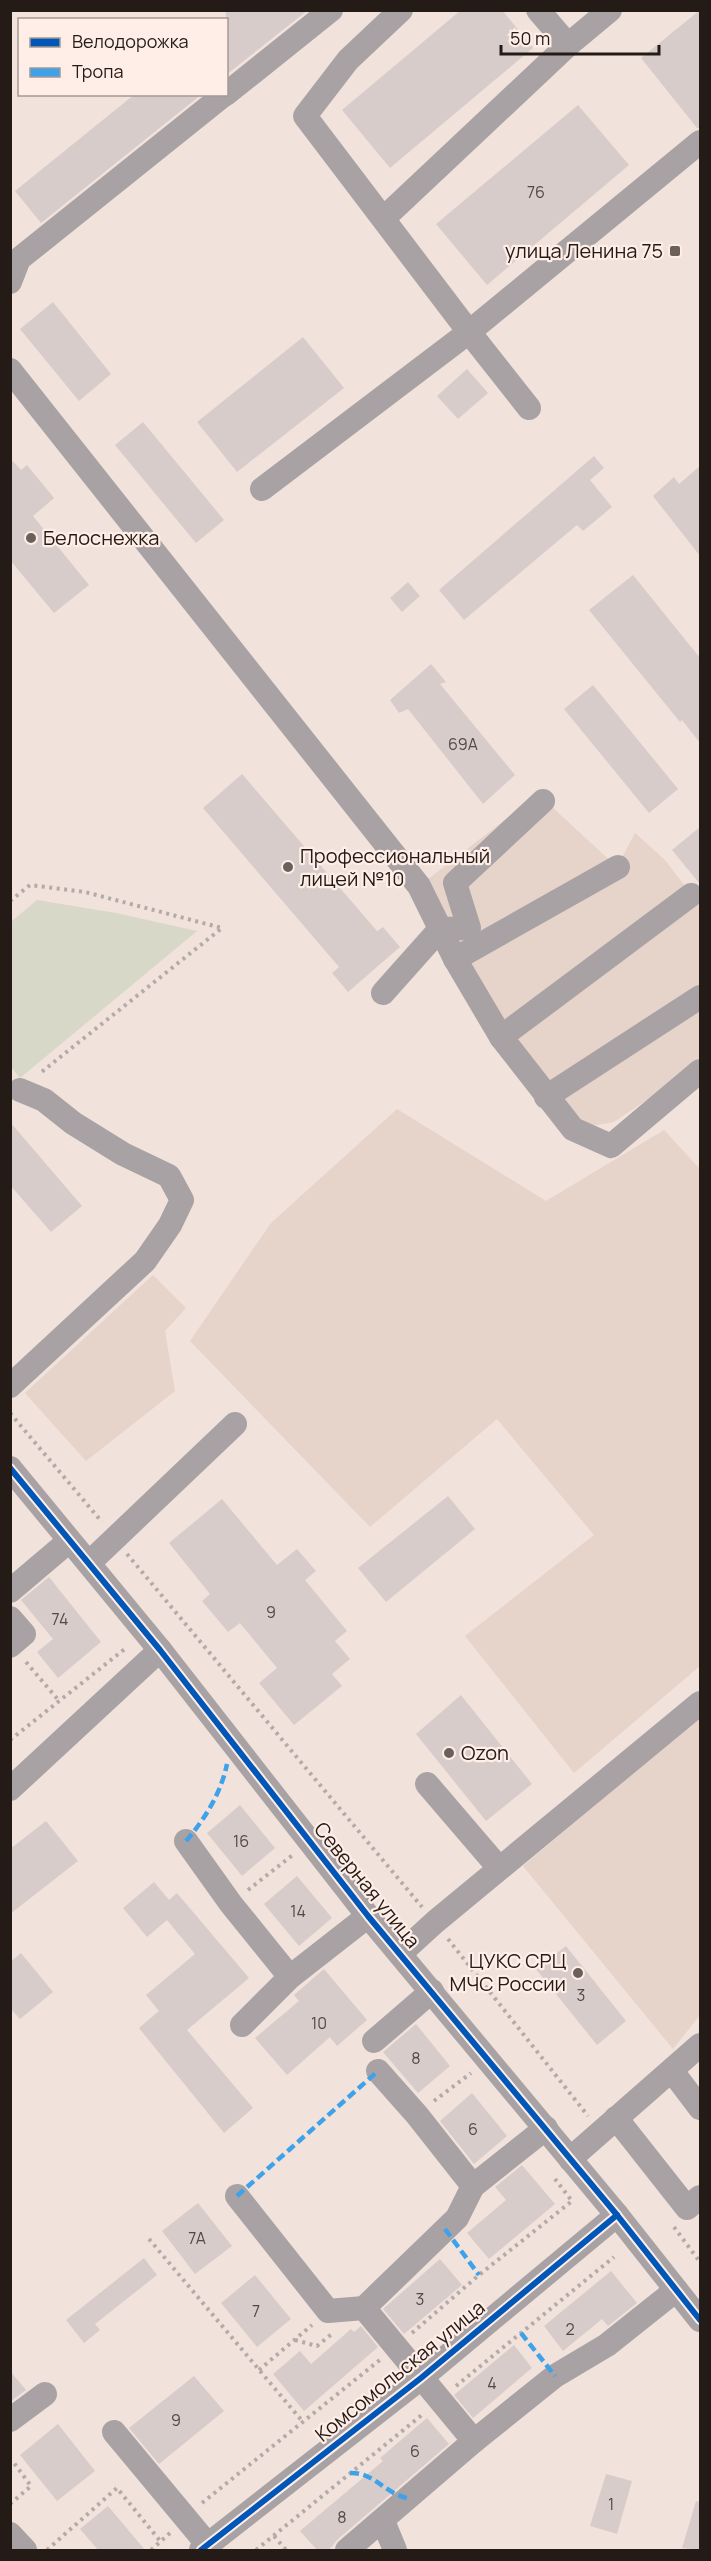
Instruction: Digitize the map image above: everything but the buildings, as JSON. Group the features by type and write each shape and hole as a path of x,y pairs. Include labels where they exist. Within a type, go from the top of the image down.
{"street":[{"path":"228,92 331,10"},
{"path":"401,10 348,60 305,116 528,408"},
{"path":"538,10 568,45"},
{"path":"384,218 568,45 610,10"},
{"path":"10,282 19,259 223,96"},
{"path":"262,489 469,332 700,142"},
{"path":"10,370 419,886 455,959 501,1037 573,1130 610,1146 700,1071"},
{"path":"383,993 440,929 469,928 455,884 543,801"},
{"path":"455,959 618,867"},
{"path":"501,1037 691,895"},
{"path":"546,1097 700,997"},
{"path":"10,1386 145,1261 170,1225 182,1200 169,1176 123,1154 72,1123 44,1100 20,1090"},
{"path":"89,1563 235,1424"},
{"name":"Северная улица","path":"10,1468 89,1563 153,1656 546,2128 700,2320"},
{"path":"10,1591 69,1541"},
{"path":"10,1618 24,1634 18,1653"},
{"path":"10,1789 153,1656"},
{"path":"400,1954 499,1868 700,1703"},
{"path":"428,1784 499,1868"},
{"path":"186,1841 231,1904 290,1977"},
{"path":"242,2025 290,1977 368,1916"},
{"path":"374,2041 432,1991"},
{"path":"570,2159 700,2045"},
{"path":"378,2071 417,2115 473,2186"},
{"path":"672,2071 700,2108"},
{"path":"616,2118 687,2208 700,2198"},
{"path":"237,2196 328,2311 364,2308 457,2218 473,2186 546,2128"},
{"name":"Комсомольская улица","path":"205,2548 421,2378 617,2215"},
{"path":"347,2550 474,2441 555,2376 607,2345 676,2290"},
{"path":"364,2308 474,2441"},
{"path":"10,2420 45,2394"},
{"path":"114,2432 185,2518 205,2548"},
{"path":"383,2521 395,2550"},
{"path":"10,2534 25,2550"}],"path":[{"path":"10,901 30,885 85,892 222,928 20,1090"},
{"path":"10,1413 156,1588"},
{"path":"10,1740 130,1645 153,1656"},
{"path":"18,1653 60,1702"},
{"path":"231,1904 297,1852"},
{"path":"465,2064 478,2081"},
{"path":"417,2115 471,2072"},
{"path":"151,2550 185,2518 572,2201 553,2176"},
{"path":"149,2239 303,2422"},
{"path":"259,2370 328,2311"},
{"path":"10,2504 31,2486 14,2463"},
{"path":"47,2550 117,2488 162,2542"},
{"path":"274,2536 286,2550"}],"shaded area":[{"path":"538,794 617,867 635,833 665,860 700,906 700,1059 666,1087 614,1122 573,1129 419,886"},
{"path":"397,1109 546,1201 664,1130 700,1169 700,1666 574,1773 465,1636 594,1535 497,1419 370,1527 190,1341 271,1223"},
{"path":"153,1275 186,1308 165,1331 175,1391 86,1461 25,1393"},
{"path":"700,1717 700,2015 673,2049 523,1866"}],"green space":[{"path":"37,900 116,913 197,931 20,1078 11,1067 11,922"}],"marked path":[{"path":"186,1841 200,1824 211,1805 221,1785 227,1764"},
{"path":"237,2196 378,2071"},
{"path":"445,2229 479,2275"},
{"path":"521,2333 555,2376"},
{"path":"350,2473 373,2479 392,2492 407,2498"}],"cycle path":[{"path":"10,1468 160,1650 368,1916 617,2215 700,2320"},
{"path":"201,2550 421,2378 617,2215"}],"place":[{"name":"улица Ленина 75","path":"675,251"},
{"name":"Белоснежка","path":"31,538"},
{"name":"Профессиональный лицей №10","path":"288,867"},
{"name":"Ozon","path":"449,1753"},
{"name":"ЦУКС СРЦ МЧС России","path":"578,1973"}]}
